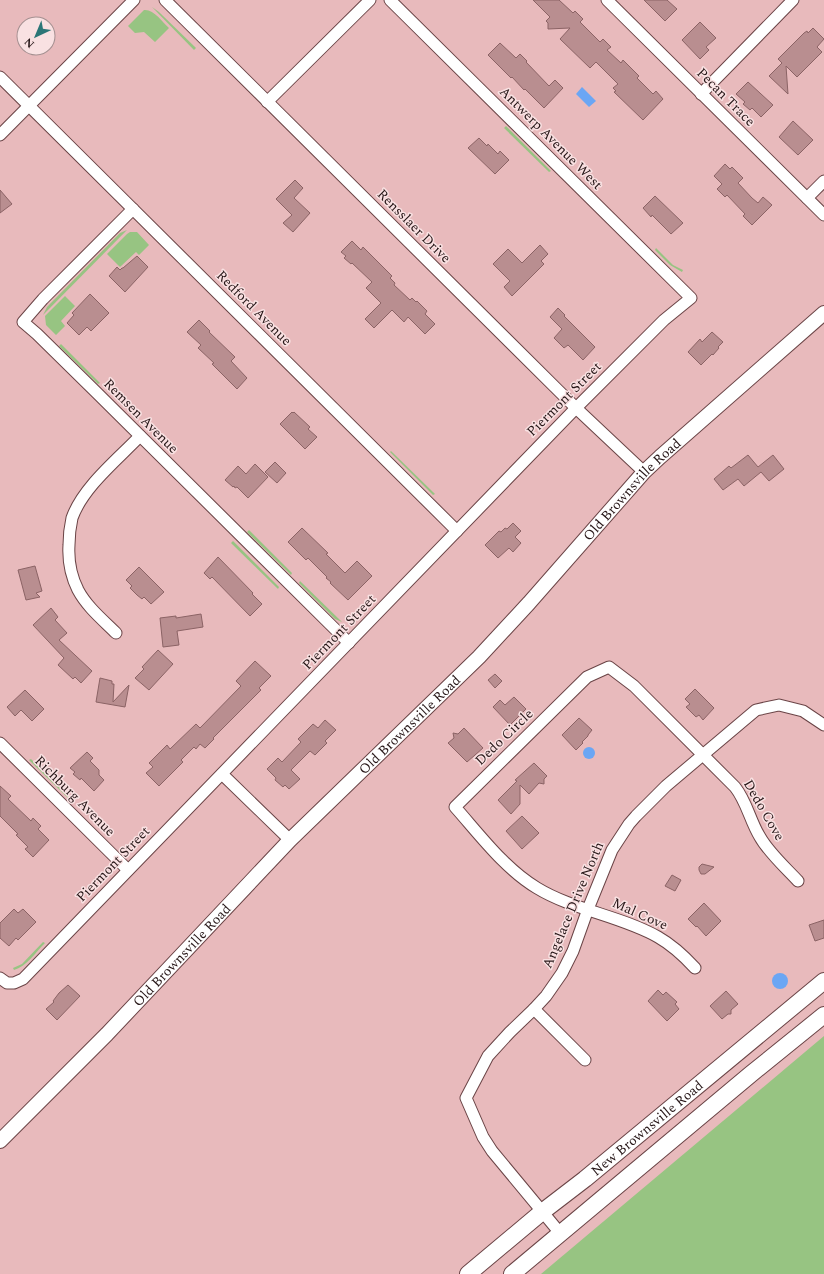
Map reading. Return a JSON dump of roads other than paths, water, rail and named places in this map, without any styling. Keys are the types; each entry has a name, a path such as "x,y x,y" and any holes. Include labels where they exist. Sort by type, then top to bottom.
{"main road":[{"name":"New Brownsville Road","path":"468,1274 542,1212 590,1175 824,980"},
{"name":"New Brownsville Road","path":"512,1274 824,1015"}],"street":[{"path":"0,135 134,0"},
{"name":"Rensslaer Drive","path":"164,0 576,408 644,472"},
{"path":"267,102 370,0"},
{"name":"Antwerp Avenue West","path":"390,0 691,298"},
{"name":"Pecan Trace","path":"607,0 824,215"},
{"path":"701,94 793,0"},
{"name":"Redford Avenue","path":"0,77 457,531"},
{"path":"807,198 824,182"},
{"name":"Remsen Avenue","path":"133,209 43,299 23,322 37,334 349,643"},
{"name":"Piermont Street","path":"3,980 14,983 22,979 576,408 664,320 691,298"},
{"name":"Old Brownsville Road","path":"0,1141 107,1034 290,840 479,657 545,586 644,472 824,313"},
{"path":"116,633 93,610 78,591 70,568 69,538 72,518 85,495 98,479 140,436"},
{"name":"Dedo Circle","path":"588,909 560,899 522,879 455,807 587,677 609,667 634,686 703,755"},
{"name":"Angelace Drive North","path":"560,1233 492,1151 483,1137 466,1098 488,1056 534,1009 554,985 567,964 612,850 629,824 666,786 756,710 779,705 803,711 824,725"},
{"name":"Richburg Avenue","path":"0,743 128,870"},
{"name":"Dedo Cove","path":"703,755 738,790 748,808 759,836 798,881"},
{"path":"222,774 290,840"},
{"name":"Mal Cove","path":"588,909 648,931 660,937 678,951 695,968"},
{"path":"534,1009 585,1060"}],"water":[{"path":"582,87 596,101 589,107 576,94"},
{"path":"591,747 594,748 594,758 587,759 584,758 583,751 584,748"},
{"path":"780,973 786,975 788,981 786,987 780,989 774,987 772,981 774,975"}]}
